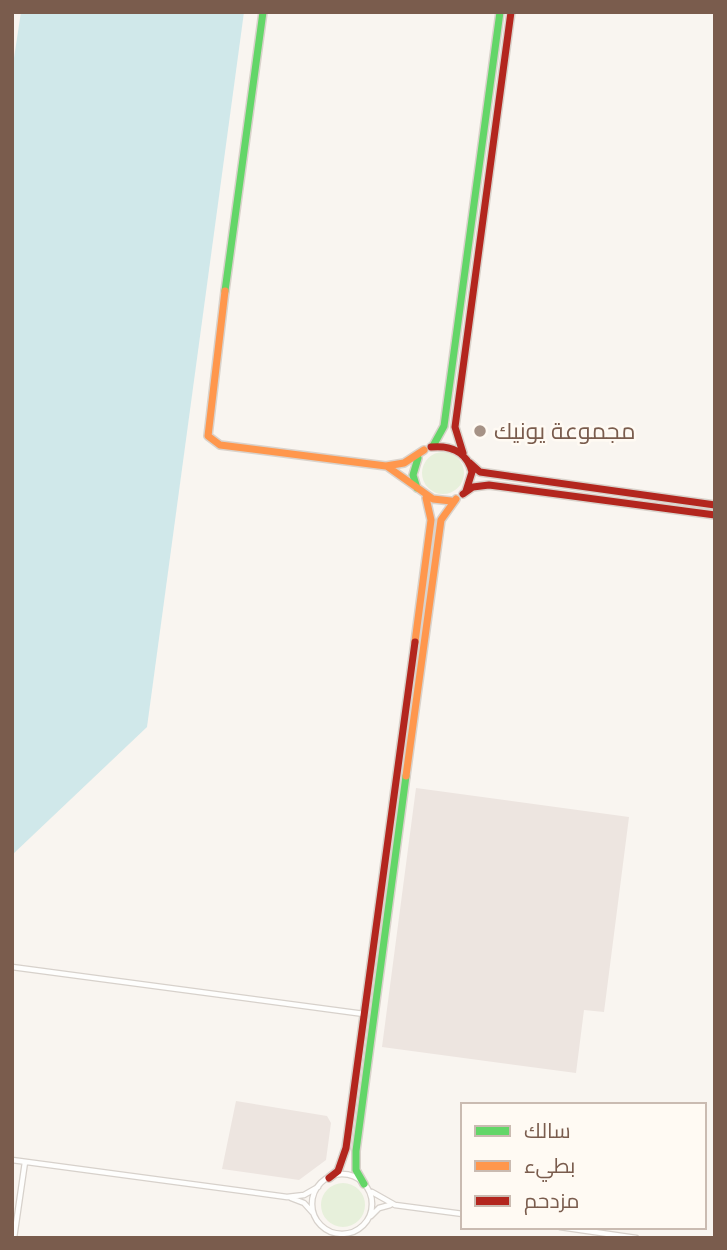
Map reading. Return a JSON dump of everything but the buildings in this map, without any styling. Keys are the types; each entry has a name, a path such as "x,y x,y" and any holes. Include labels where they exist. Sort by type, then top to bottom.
{"street":[{"path":"262,12 207,431 211,440 220,445 386,466 404,463 433,446 447,444 463,453"},
{"path":"433,446 444,426 500,12"},
{"path":"511,12 455,427 463,453 480,472 715,505"},
{"path":"417,488 413,475 415,462 424,450"},
{"path":"463,494 470,485 470,463"},
{"path":"287,1197 304,1195 318,1187 338,1171 344,1158 431,520 426,498 409,478 386,466"},
{"path":"368,1220 372,1203 356,1170 356,1151 441,520 448,506 456,499 473,488 489,485 715,516"},
{"path":"426,498 438,502 456,499"},
{"path":"12,967 364,1014"},
{"path":"12,1160 287,1197 304,1203 322,1226 338,1234 356,1231 379,1208 395,1205"},
{"path":"14,1238 25,1162"},
{"path":"329,1178 348,1175 379,1198 395,1205 461,1214"},
{"path":"315,1216 313,1201 318,1187"},
{"path":"574,1229 636,1238"}],"shaded area":[{"path":"416,788 629,817 604,1012 584,1010 576,1073 382,1047"},
{"path":"236,1101 327,1116 331,1123 326,1160 299,1180 222,1169"}],"green space":[{"path":"443,452 458,458 464,473 458,488 443,494 428,488 422,473 428,458"},
{"path":"343,1183 358,1190 365,1205 358,1220 343,1227 328,1220 321,1205 328,1190"}],"water":[{"path":"21,12 244,12 147,727 12,855 12,71"}],"traffic: fast":[{"path":"225,291 263,12"},
{"path":"433,446 444,426 500,12"},
{"path":"417,488 413,475 418,458"},
{"path":"364,1184 356,1170 356,1151 406,776"}],"traffic: slow":[{"path":"225,291 208,436 220,445 386,466 404,463 424,450"},
{"path":"388,467 433,499 451,501"},
{"path":"415,642 431,520 426,498"},
{"path":"406,776 441,520 456,499"}],"traffic: jam":[{"path":"463,453 455,427 511,12"},
{"path":"431,447 445,447 457,451 466,459 472,472 466,491"},
{"path":"470,463 480,472 715,505"},
{"path":"463,494 473,487 489,485 715,515"},
{"path":"329,1178 338,1171 346,1148 415,642"}],"place":[{"name":"مجموعة يونيك","path":"480,431"}]}
